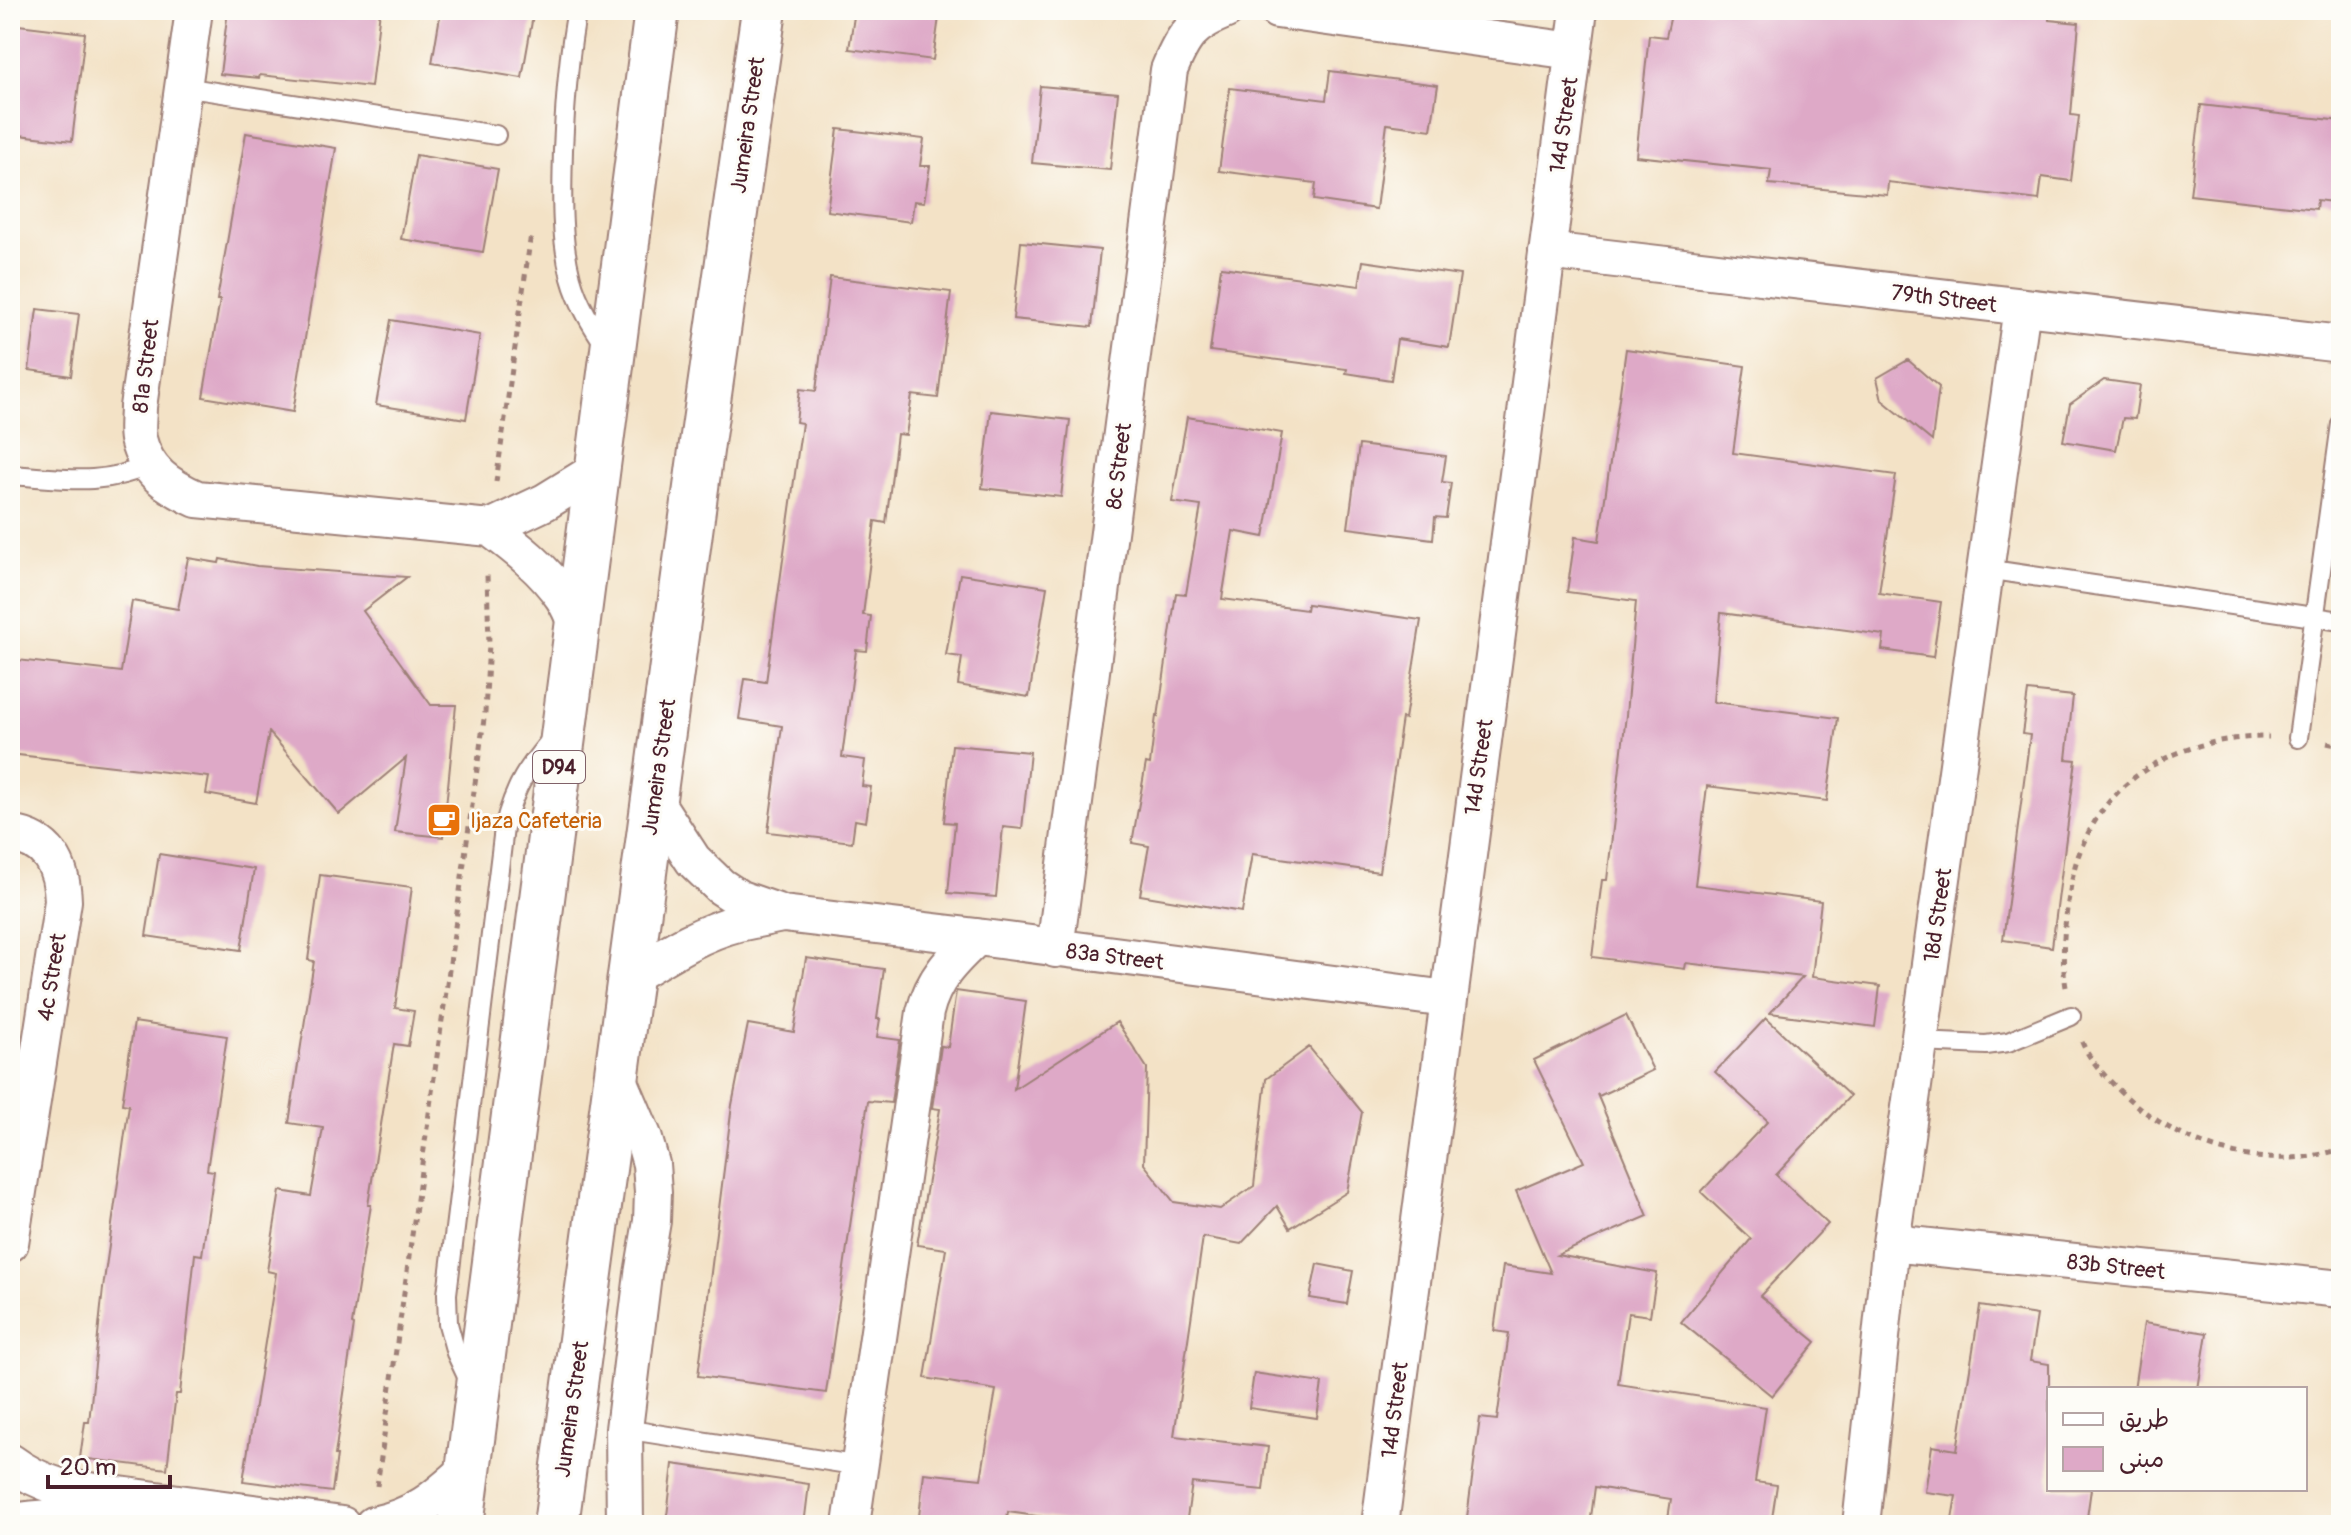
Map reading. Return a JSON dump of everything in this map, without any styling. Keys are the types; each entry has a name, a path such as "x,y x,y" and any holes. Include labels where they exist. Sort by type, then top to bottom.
{"main road":[{"name":"D94","path":"461,1525 657,10"},
{"name":"Jumeira Street","path":"556,1525 702,443 764,10"}],"street":[{"name":"81a Street","path":"149,465 138,437 138,407 194,10"},
{"name":"8c Street","path":"1055,949 1169,70 1181,41 1204,19 1226,10"},
{"path":"1277,10 1573,51"},
{"name":"14d Street","path":"1380,1525 1579,10"},
{"name":"79th Street","path":"1547,251 2341,344"},
{"name":"18d Street","path":"1861,1525 1891,1243 2022,307"},
{"path":"149,465 170,487 197,499 490,528 542,571 564,598 577,626"},
{"path":"490,528 545,502 597,470"},
{"name":"83a Street","path":"654,800 693,860 720,886 740,899 783,914 1447,999"},
{"name":"4c Street","path":"10,834 25,836 43,847 55,862 63,881 63,901 10,1243"},
{"name":"83a Street","path":"629,977 664,955 717,930 783,914"},
{"path":"851,1525 925,1012 929,994 938,978 977,937"},
{"path":"617,1075 643,1136 651,1164 653,1192 652,1221 624,1429 625,1525"},
{"name":"83b Street","path":"1891,1243 2341,1289"},
{"path":"10,1462 42,1482 60,1487 342,1525"},
{"path":"374,1513 398,1520 419,1510 468,1469"},
{"path":"10,1523 67,1517 134,1525"}],"lane":[{"path":"577,10 565,109 563,238 572,280 588,320 612,356"},
{"path":"183,87 496,135"},
{"path":"2298,738 2341,424"},
{"path":"10,475 92,480 122,476 149,465"},
{"path":"1985,569 2341,621"},
{"path":"1919,1042 1986,1045 2008,1042 2071,1016"},
{"path":"624,1429 860,1466"}],"path":[{"path":"374,1513 485,712 490,528 532,230"},
{"path":"2341,746 2298,738 2220,740 2188,748 2149,766 2127,783 2107,805 2079,854 2064,926 2063,969 2071,1016 2084,1048 2108,1079 2162,1125 2190,1140 2252,1158 2281,1160 2341,1149"}],"building":[{"path":"228,10 380,10 371,87 260,75 259,78 220,74"},
{"path":"441,10 534,10 522,78 432,63"},
{"path":"855,10 940,10 933,60 849,49"},
{"path":"1672,10 2049,10 2049,20 2079,23 2071,115 2079,116 2071,181 2042,177 2039,200 1888,182 1887,195 1769,184 1771,170 1636,156 1649,35 1666,37"},
{"path":"10,24 85,33 72,141 10,134"},
{"path":"1330,71 1438,85 1431,130 1387,124 1376,209 1314,200 1316,183 1219,171 1230,88 1326,100"},
{"path":"1040,86 1118,93 1110,170 1032,163"},
{"path":"2201,105 2341,121 2341,203 2317,200 2316,209 2190,195"},
{"path":"838,129 924,139 920,166 930,166 924,202 914,201 911,222 827,211"},
{"path":"246,133 336,148 293,412 203,397"},
{"path":"416,155 498,169 483,252 401,239"},
{"path":"1021,242 1100,250 1092,327 1013,319"},
{"path":"1363,261 1460,275 1449,347 1397,339 1391,380 1346,373 1347,369 1210,351 1221,267 1359,286"},
{"path":"830,277 951,292 938,398 912,395 906,435 897,434 886,523 875,521 863,615 871,616 867,651 856,650 842,757 865,760 862,786 871,787 866,822 855,820 852,842 768,832 782,726 739,719 745,679 766,682 802,423 796,422 800,389 816,391"},
{"path":"37,309 79,314 71,376 29,370"},
{"path":"391,320 480,335 466,419 376,405"},
{"path":"1626,349 1745,366 1733,453 1896,475 1879,593 1941,602 1933,657 1882,650 1884,635 1721,613 1713,702 1838,718 1827,801 1707,786 1695,885 1821,901 1812,977 1880,986 1875,1027 1770,1013 1803,977 1686,963 1685,969 1592,957 1602,880 1607,880 1636,601 1567,592 1575,537 1599,541"},
{"path":"1908,360 1939,387 1932,441 1882,400 1877,378"},
{"path":"2104,380 2140,385 2135,419 2123,418 2116,450 2063,441 2070,404"},
{"path":"991,411 1070,420 1061,497 982,488"},
{"path":"1187,417 1282,433 1264,537 1233,531 1222,599 1306,610 1307,604 1421,620 1405,719 1402,718 1379,872 1252,854 1242,912 1140,895 1149,846 1132,843 1146,763 1150,764 1176,593 1186,594 1201,506 1172,502"},
{"path":"1359,445 1446,456 1442,482 1451,483 1446,518 1435,517 1433,539 1348,528"},
{"path":"188,558 407,577 363,611 431,705 456,705 443,837 395,832 406,758 339,814 269,732 256,803 206,794 209,777 10,754 18,660 121,672 132,601 178,609"},
{"path":"960,574 1047,587 1029,697 958,685 962,657 946,655"},
{"path":"2028,691 2073,696 2066,759 2076,760 2052,947 2003,940 2030,735 2022,734"},
{"path":"952,745 1030,752 1022,829 1003,827 996,897 948,893 955,823 944,822"},
{"path":"159,854 254,869 241,950 146,936"},
{"path":"320,875 412,887 395,1008 414,1011 408,1046 394,1044 368,1205 371,1205 352,1324 332,1492 243,1481 276,1273 267,1271 280,1191 311,1196 323,1128 289,1123 314,961 308,960"},
{"path":"806,958 884,969 877,1037 900,1040 891,1103 868,1101 826,1393 698,1376 732,1105 748,1024 794,1032"},
{"path":"956,991 1026,1001 1014,1089 1117,1022 1147,1068 1144,1164 1174,1202 1220,1209 1254,1186 1266,1079 1309,1047 1362,1112 1347,1192 1290,1228 1277,1206 1241,1244 1203,1237 1174,1436 1268,1447 1263,1490 1192,1483 1186,1525 1098,1525 1008,1512 1006,1525 918,1525 924,1473 981,1479 996,1390 925,1378 946,1249 917,1245 940,1109 932,1108 941,1046 948,1047"},
{"path":"1626,1015 1653,1070 1599,1096 1597,1094 1648,1216 1557,1255 1657,1273 1650,1316 1628,1313 1618,1384 1766,1407 1755,1482 1777,1485 1771,1525 1667,1525 1671,1499 1595,1487 1590,1525 1466,1525 1480,1418 1497,1420 1509,1333 1494,1331 1503,1266 1551,1273 1516,1191 1584,1162 1534,1060"},
{"path":"1766,1018 1850,1096 1776,1175 1828,1224 1760,1296 1816,1342 1772,1396 1681,1322 1751,1239 1701,1192 1768,1121 1715,1072"},
{"path":"134,1022 227,1036 207,1170 214,1171 202,1255 195,1254 180,1394 176,1394 167,1469 80,1458 85,1422 89,1422 103,1288 129,1105 122,1104"},
{"path":"1317,1264 1353,1271 1347,1304 1310,1298"},
{"path":"1980,1306 2037,1315 2030,1361 2049,1364 2047,1491 2091,1491 2086,1525 1951,1525 1956,1496 1925,1492 1932,1446 1957,1450"},
{"path":"2144,1323 2207,1333 2198,1387 2134,1387"},
{"path":"1254,1373 1322,1383 1317,1418 1249,1408"},
{"path":"673,1464 809,1484 804,1525 666,1525"}],"place":[{"name":"Ijaza Cafeteria","path":"444,820"}]}
